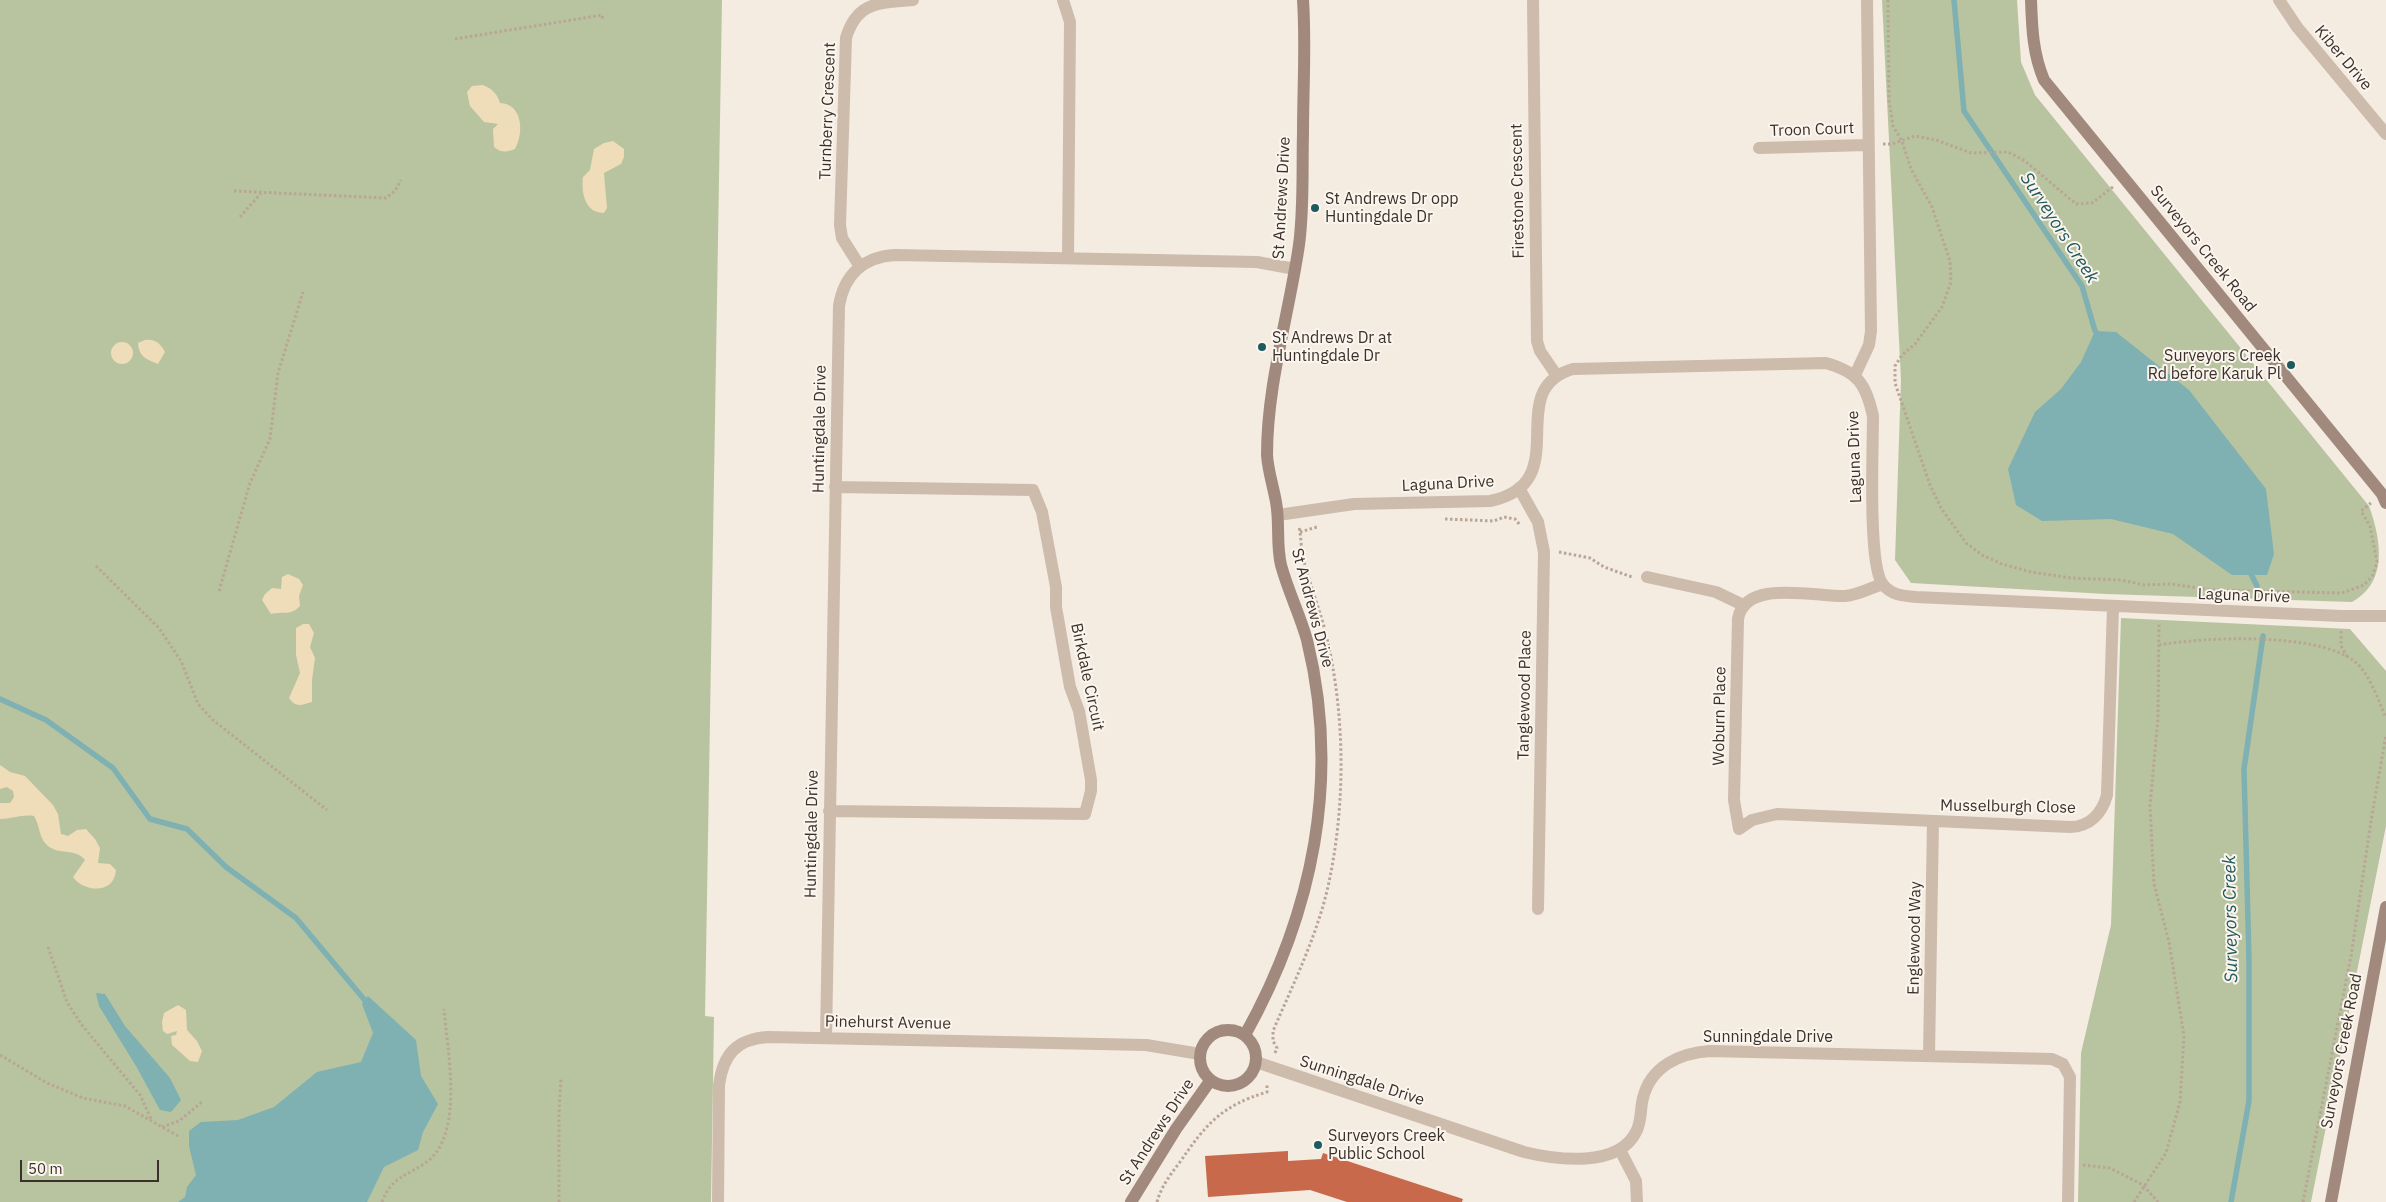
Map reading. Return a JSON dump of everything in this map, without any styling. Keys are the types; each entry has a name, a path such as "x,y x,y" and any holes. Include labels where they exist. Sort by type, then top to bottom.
{"street":[{"name":"Turnberry Crescent","path":"859,265 846,245 840,231 846,38 853,20 865,8 878,3 913,0"},
{"path":"1063,0 1070,22 1068,258"},
{"name":"St Andrews Drive","path":"1245,1035 1280,965 1296,922 1312,860 1319,800 1320,732 1314,675 1302,622 1281,564 1278,516 1268,471 1269,421 1275,372 1300,227 1302,191 1303,0"},
{"name":"Firestone Crescent","path":"1533,0 1537,341 1540,352 1556,376"},
{"path":"1556,376 1564,372 1583,369 1812,363 1826,363 1843,368 1855,375 1869,345 1871,331 1867,145 1867,0"},
{"name":"Surveyors Creek Road","path":"2031,0 2033,43 2037,63 2044,80 2385,495"},
{"name":"Kiber Drive","path":"2279,0 2296,27 2386,134"},
{"name":"Troon Court","path":"1759,148 1867,145"},
{"path":"859,265 873,258 894,255 1257,262 1294,269"},
{"name":"Huntingdale Drive","path":"826,1038 838,306 844,285 859,265"},
{"name":"Laguna Drive","path":"1855,375 1865,388 1872,416 1874,555 1882,584 1892,593 1916,598 2341,616 2386,616"},
{"name":"Laguna Drive","path":"1278,516 1354,504 1490,501 1510,495 1532,474 1537,458 1538,406 1544,389 1556,376"},
{"name":"Birkdale Circuit","path":"829,811 1085,814 1091,791 1079,711 1070,687 1058,616 1055,580 1042,512 1033,490 835,487"},
{"name":"Tanglewood Place","path":"1519,488 1538,522 1544,552 1538,909"},
{"path":"1647,577 1716,592 1743,605 1761,594 1849,596 1882,584"},
{"name":"Woburn Place","path":"1739,829 1734,800 1738,619 1743,605"},
{"name":"Musselburgh Close","path":"1739,829 1752,820 1777,814 2077,827 2093,819 2100,813 2107,795 2113,607"},
{"name":"Englewood Way","path":"1929,1055 1933,821"},
{"name":"Surveyors Creek Road","path":"2331,1202 2386,907"},
{"path":"1221,1031 1237,1031 1245,1035 1254,1047 1256,1062 1249,1077 1242,1083 1226,1086 1210,1081 1200,1064 1200,1054 1207,1039 1221,1031"},
{"name":"Pinehurst Avenue","path":"718,1202 719,1086 722,1067 727,1057 742,1044 759,1038 1146,1044 1200,1054"},
{"name":"Sunningdale Drive","path":"1256,1062 1533,1154 1600,1158 1620,1150 1628,1144 1636,1132 1644,1095 1649,1084 1665,1065 1685,1054 1710,1051 2045,1058 2063,1064 2070,1077 2068,1202"},
{"name":"St Andrews Drive","path":"1131,1202 1176,1129 1210,1081"},
{"path":"1620,1150 1636,1181 1637,1202"}],"path":[{"path":"1888,0 1889,100 1893,126 1902,141 1911,169 1932,206 1950,261 1951,282 1942,307 1915,344 1902,355 1895,366 1898,397 1930,485 1953,527 1966,543 1982,555 2002,564 2031,572 2071,578 2121,580 2144,585 2171,584 2213,590 2342,593 2364,585 2373,575 2377,562 2375,549 2370,526 2361,511 2385,495"},
{"path":"455,38 602,15 603,20"},
{"path":"1867,145 1892,144 1915,136 1924,137 1971,153 2008,152 2025,161 2076,204 2092,203 2124,178"},
{"path":"234,191 386,198 395,191 401,180"},
{"path":"240,217 262,192"},
{"path":"219,591 250,484 270,439 278,372 303,292"},
{"path":"1441,519 1494,521 1504,517 1515,520 1522,527"},
{"path":"1300,532 1319,526"},
{"path":"1553,552 1590,558 1604,568 1645,581 1647,577"},
{"path":"96,566 158,628 181,661 198,704 213,720 327,810"},
{"path":"2134,1202 2143,1185 2166,1153 2180,1102 2184,1036 2169,942 2154,884 2150,806 2158,718 2160,609 2144,585"},
{"path":"2158,645 2181,641 2244,639 2289,641 2323,646 2355,661 2372,686 2386,718"},
{"path":"2303,1202 2351,956 2386,735"},
{"path":"48,947 67,1002 81,1024 140,1095 152,1121"},
{"path":"382,1202 394,1181 430,1160 442,1142 449,1120 451,1094 444,1008"},
{"path":"0,1055 47,1083 83,1098 126,1106 178,1136"},
{"path":"559,1202 561,1079"},
{"path":"1157,1202 1161,1189 1200,1134 1217,1116 1239,1102 1267,1092 1267,1083"},
{"path":"162,1127 179,1122 203,1101"},
{"path":"2068,1166 2093,1165 2110,1168 2143,1185 2158,1202"}],"green space":[{"path":"0,0 722,0 705,1016 714,1017 711,1202 0,1202"},
{"path":"1882,0 2017,0 2021,62 2035,95 2369,506 2379,549 2376,574 2363,594 2352,602 2106,594 1911,583 1895,560 1901,380"},
{"path":"2121,618 2350,629 2386,671 2386,826 2311,1202 2078,1202 2081,1053 2111,925"}],"sand":[{"path":"483,85 494,92 500,103 513,108 520,120 520,135 515,149 504,151 494,147 493,129 498,124 484,122 470,106 467,92 472,86"},
{"path":"613,141 624,149 624,157 621,164 604,173 607,208 604,213 598,212 588,206 584,195 583,177 590,170 594,149 604,143"},
{"path":"145,340 157,342 165,352 158,364 147,359 140,351 138,343"},
{"path":"118,342 126,342 133,349 133,357 126,364 118,364 111,357 111,349"},
{"path":"288,574 299,579 303,585 299,596 300,606 290,612 271,614 262,600 265,594 272,588 281,589 282,577"},
{"path":"303,624 309,624 314,633 310,647 315,658 312,702 299,705 289,698 300,673 296,655 296,628"},
{"path":"0,765 10,772 25,776 53,805 58,814 61,834 68,836 77,830 86,829 100,848 98,863 110,864 116,870 114,878 110,883 98,889 84,886 78,882 73,877 85,860 76,854 50,848 42,838 34,816 0,819 0,803 10,803 14,797 13,791 7,787 0,789"},
{"path":"178,1005 186,1010 187,1030 197,1041 202,1051 198,1062 190,1061 172,1045 171,1036 176,1035 177,1031 167,1034 163,1031 164,1013"}],"water":[{"path":"2095,331 2116,332 2189,390 2266,489 2274,554 2267,575 2232,575 2173,534 2111,519 2042,521 2016,505 2008,469 2035,412 2061,389 2081,362"},
{"path":"96,993 105,994 125,1026 170,1078 181,1100 171,1112 160,1110 136,1066 99,1006"},
{"path":"368,996 416,1040 421,1076 438,1104 423,1132 418,1150 384,1167 367,1202 178,1202 185,1197 187,1187 196,1175 189,1146 189,1131 201,1122 238,1120 274,1107 317,1072 361,1062 373,1033 362,1004"}],"building":[{"path":"1288,1151 1288,1161 1321,1159 1323,1153 1463,1199 1462,1202 1347,1202 1310,1190 1208,1197 1205,1156"}],"waterway":[{"name":"Surveyors Creek","path":"1954,0 1964,111 2082,286 2095,331 2099,336"},
{"name":"Surveyors Creek","path":"2248,568 2257,586"},
{"name":"Surveyors Creek","path":"2231,1202 2249,1101 2249,960 2244,769 2263,636"},
{"path":"0,699 46,720 113,768 150,819 187,829 226,867 296,918 368,1004"}],"place":[{"name":"St Andrews Dr opp Huntingdale Dr","path":"1315,208"},
{"name":"St Andrews Dr at Huntingdale Dr","path":"1262,347"},
{"name":"Surveyors Creek Rd before Karuk Pl","path":"2291,365"},
{"name":"Surveyors Creek Public School","path":"1318,1145"}]}
